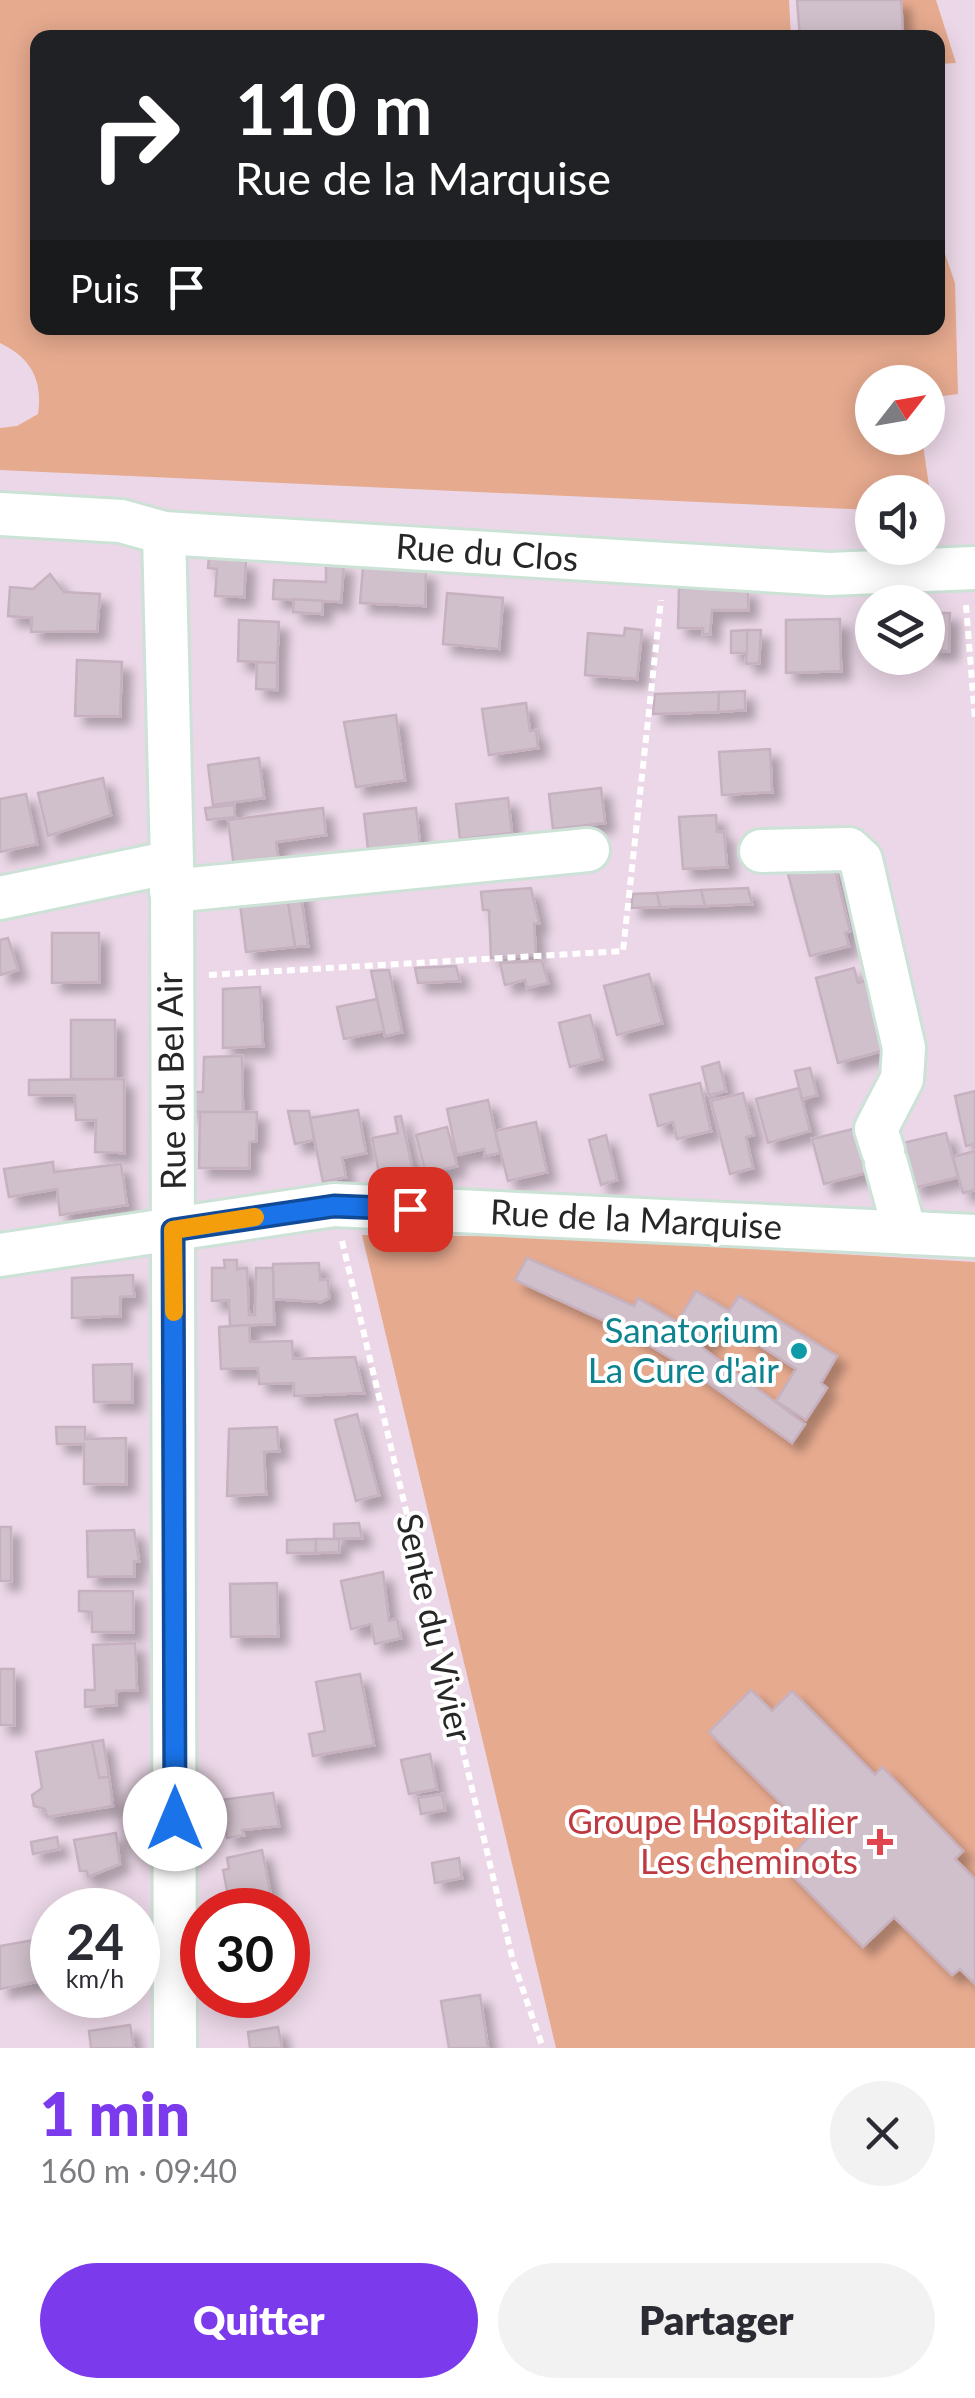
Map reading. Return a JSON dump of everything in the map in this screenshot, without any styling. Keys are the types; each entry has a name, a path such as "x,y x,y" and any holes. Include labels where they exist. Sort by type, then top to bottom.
{"street":[{"name":"Rue du Clos","path":"0,514 121,521 164,533 829,574 969,569"},
{"name":"Rue du Bel Air","path":"164,533 172,877 175,2048"},
{"path":"761,851 848,849 862,860 904,1048 902,1079 876,1129 905,1232"},
{"path":"0,898 172,877 588,850"},
{"name":"Rue de la Marquise","path":"0,1256 334,1206 975,1236"}],"path":[{"path":"969,569 975,720"},
{"name":"Sente du Vivier","path":"334,1206 513,1961 543,2048"}],"shaded area":[{"path":"0,0 789,0 791,30 30,30 30,335 945,335 945,254 955,283 958,394 945,396 945,365 855,365 855,455 924,455 927,475 855,475 855,509 0,470 0,428 17,426 38,414 39,391 32,371 0,343"},
{"path":"901,0 936,0 956,63 945,64 945,30 903,30"},
{"path":"362,1235 552,1237 975,1262 975,2048 556,2048"}],"building":[{"path":"797,0 901,0 903,30 799,30"},
{"path":"209,557 246,561 244,597 215,596 217,569 208,568"},
{"path":"326,563 344,564 341,602 273,599 274,580 326,582"},
{"path":"363,566 426,571 425,606 360,603"},
{"path":"50,574 64,592 100,594 97,631 31,632 32,618 8,616 10,587 33,589"},
{"path":"679,588 748,589 748,610 712,610 710,634 703,634 703,628 678,628"},
{"path":"447,593 503,598 499,649 443,644"},
{"path":"294,599 323,601 322,614 293,612"},
{"path":"945,613 950,613 949,651 945,651"},
{"path":"840,619 841,671 786,673 786,620"},
{"path":"239,620 279,622 277,663 238,661"},
{"path":"625,628 642,630 637,679 585,675 588,633 624,636"},
{"path":"747,630 761,630 759,663 746,664"},
{"path":"747,630 747,653 731,653 731,631"},
{"path":"77,660 122,662 120,716 75,716"},
{"path":"257,662 277,663 277,690 256,689"},
{"path":"745,691 745,710 718,712 719,692"},
{"path":"719,692 718,712 653,714 655,694"},
{"path":"526,703 530,731 536,730 538,748 489,755 482,709"},
{"path":"396,715 405,780 356,787 344,722"},
{"path":"770,749 772,792 722,795 719,752"},
{"path":"259,758 264,798 213,805 208,765"},
{"path":"103,778 111,815 48,836 38,793"},
{"path":"601,788 605,823 553,829 549,794"},
{"path":"26,794 37,844 0,852 0,799"},
{"path":"508,798 512,833 460,839 456,804"},
{"path":"234,805 235,817 207,820 205,808"},
{"path":"323,808 326,835 276,842 280,869 235,875 228,820"},
{"path":"416,808 420,844 368,849 364,814"},
{"path":"716,815 717,832 724,832 727,867 683,869 679,817"},
{"path":"833,862 850,931 845,933 849,946 810,956 788,874"},
{"path":"300,888 308,946 295,947 286,890"},
{"path":"531,888 539,923 534,924 536,955 491,958 489,910 483,910 481,892"},
{"path":"748,888 752,904 705,906 701,890"},
{"path":"286,890 295,947 246,952 239,895"},
{"path":"701,890 705,906 660,907 657,893"},
{"path":"657,893 660,907 631,908 633,894"},
{"path":"52,933 99,933 99,982 52,983"},
{"path":"8,938 18,970 0,975 0,940"},
{"path":"542,961 548,983 527,988 525,980 505,985 500,963"},
{"path":"456,966 460,981 418,983 415,968"},
{"path":"854,968 858,983 865,981 882,1051 838,1063 816,978"},
{"path":"389,970 402,1032 385,1036 371,971"},
{"path":"649,974 662,1023 617,1035 604,986"},
{"path":"260,987 263,1046 223,1048 223,989"},
{"path":"377,999 384,1031 344,1039 337,1007"},
{"path":"590,1015 602,1059 570,1067 559,1023"},
{"path":"71,1020 115,1020 115,1079 71,1079"},
{"path":"242,1056 243,1112 189,1112 190,1092 203,1092 204,1057"},
{"path":"719,1062 726,1091 709,1095 702,1067"},
{"path":"810,1068 817,1095 802,1099 795,1071"},
{"path":"124,1079 124,1153 95,1152 96,1120 76,1120 75,1095 29,1095 29,1080"},
{"path":"700,1083 711,1131 677,1139 673,1122 658,1126 650,1095"},
{"path":"799,1088 810,1131 768,1143 756,1099"},
{"path":"975,1091 975,1144 966,1146 955,1096"},
{"path":"743,1093 754,1135 746,1137 753,1168 730,1174 711,1101"},
{"path":"488,1100 500,1153 485,1156 484,1149 457,1155 447,1109"},
{"path":"358,1110 366,1153 342,1158 346,1177 323,1182 310,1118"},
{"path":"288,1111 309,1111 314,1140 295,1144"},
{"path":"200,1112 257,1112 256,1141 249,1142 249,1168 199,1168"},
{"path":"401,1116 413,1171 380,1178 372,1138 398,1133 395,1117"},
{"path":"536,1122 547,1172 508,1181 495,1131"},
{"path":"447,1127 457,1166 426,1174 416,1135"},
{"path":"857,1128 869,1172 824,1184 812,1139"},
{"path":"946,1133 958,1177 914,1188 903,1143"},
{"path":"606,1135 617,1180 601,1185 589,1140"},
{"path":"975,1151 975,1190 963,1193 953,1157"},
{"path":"53,1162 54,1172 121,1164 127,1205 60,1215 57,1189 9,1197 4,1169"},
{"name":"Sanatorium La Cure d'air","path":"527,1258 634,1306 638,1298 677,1322 696,1291 729,1311 739,1296 837,1356 821,1383 827,1388 806,1420 776,1401 796,1369 722,1321 710,1342 705,1338 700,1346 805,1424 792,1443 689,1369 620,1328 515,1280"},
{"path":"224,1260 237,1260 237,1269 247,1268 249,1315 255,1315 256,1268 273,1268 274,1324 230,1326 229,1300 212,1301 212,1268 225,1268"},
{"path":"319,1263 320,1280 328,1280 329,1298 321,1302 274,1299 273,1264"},
{"path":"133,1275 134,1296 120,1297 120,1316 72,1318 72,1278"},
{"path":"249,1325 250,1342 292,1341 293,1359 355,1357 364,1393 294,1396 294,1383 259,1384 258,1368 221,1369 219,1327"},
{"path":"132,1364 132,1402 94,1402 93,1365"},
{"path":"357,1414 379,1495 356,1501 335,1420"},
{"path":"56,1427 85,1427 85,1439 126,1438 126,1484 84,1484 84,1444 57,1444"},
{"path":"277,1427 279,1451 264,1452 266,1494 227,1496 229,1429"},
{"path":"359,1523 362,1538 334,1539 334,1524"},
{"path":"0,1527 11,1527 11,1581 0,1581"},
{"path":"134,1530 139,1561 134,1561 134,1576 88,1577 87,1531"},
{"path":"316,1539 316,1553 287,1553 287,1540"},
{"path":"316,1539 339,1539 339,1552 316,1553"},
{"path":"383,1572 389,1621 397,1619 401,1638 375,1644 371,1624 351,1629 341,1581"},
{"path":"277,1583 278,1636 231,1637 230,1584"},
{"path":"79,1591 133,1591 133,1632 92,1632 92,1612 79,1611"},
{"path":"135,1643 137,1690 116,1691 116,1705 85,1707 85,1690 95,1690 93,1645"},
{"path":"0,1669 14,1669 14,1725 0,1725"},
{"path":"360,1674 374,1745 313,1756 309,1734 325,1731 316,1682"},
{"name":"Groupe Hospitalier Les cheminots","path":"751,1690 772,1711 792,1691 875,1775 882,1767 963,1851 955,1859 975,1879 975,1984 960,1969 952,1975 894,1917 863,1947 782,1865 812,1834 709,1732"},
{"path":"103,1740 109,1777 99,1778 92,1742"},
{"path":"92,1742 99,1778 109,1777 113,1806 47,1817 45,1809 34,1806 32,1795 42,1788 36,1752"},
{"path":"430,1754 437,1789 409,1794 401,1760"},
{"path":"273,1793 279,1826 242,1830 244,1835 227,1838 221,1800"},
{"path":"442,1794 445,1810 421,1814 418,1798"},
{"path":"116,1833 120,1864 88,1877 87,1871 80,1871 74,1840"},
{"path":"57,1837 59,1849 33,1854 31,1842"},
{"path":"262,1850 269,1888 227,1888 223,1870 229,1869 227,1858"},
{"path":"459,1858 462,1878 435,1883 432,1863"},
{"path":"30,1941 30,1983 0,1989 0,1946"},
{"path":"480,1995 488,2048 449,2048 441,2001"},
{"path":"130,2025 134,2048 91,2048 89,2031"},
{"path":"278,2027 282,2048 250,2048 248,2032"}],"slow traffic":[{"path":"174,1312 173,1230 255,1217"}],"place":[{"name":"Sanatorium La Cure d'air","path":"799,1351"},
{"name":"Groupe Hospitalier Les cheminots","path":"880,1842"}],"route":[{"path":"175,1819 173,1230 334,1206 410,1209"}]}
